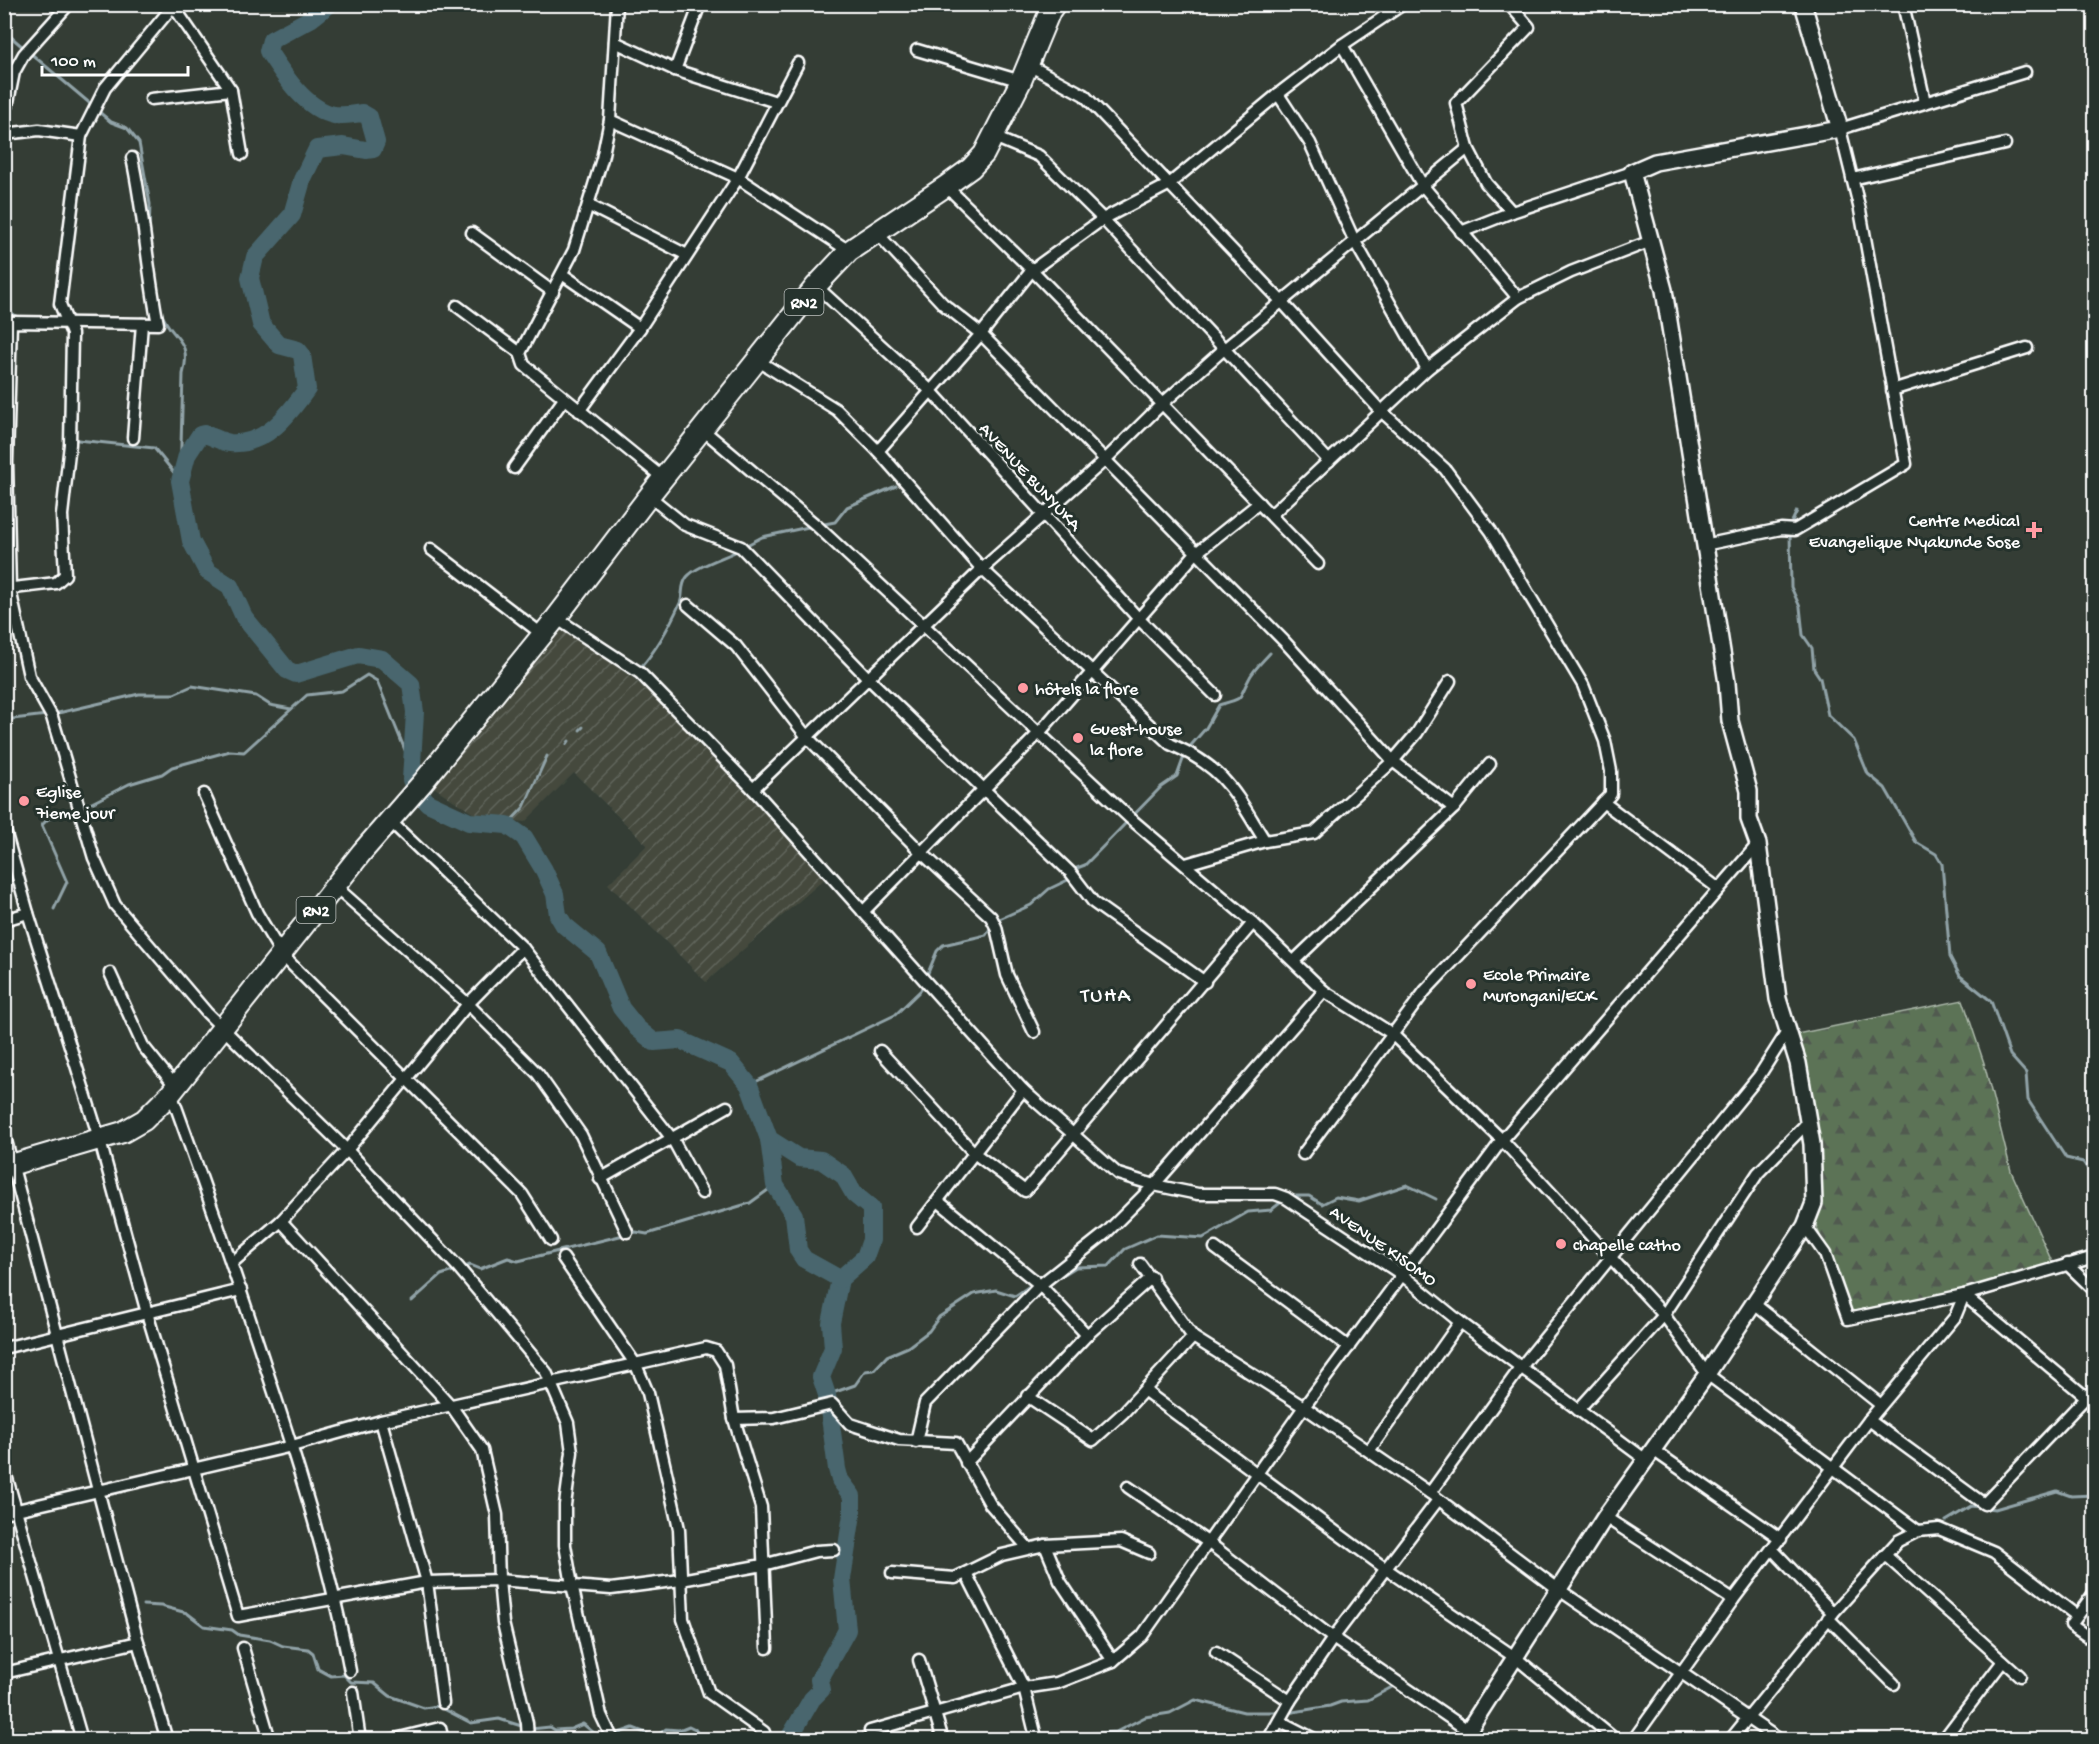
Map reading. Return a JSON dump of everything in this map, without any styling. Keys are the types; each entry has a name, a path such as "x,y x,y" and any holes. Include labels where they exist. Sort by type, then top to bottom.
{"highway":[{"name":"RN2","path":"9,1166 123,1132 144,1120 173,1090 224,1029 335,886 543,635 663,478 816,286 849,251 972,168 994,137 1055,4"}],"street":[{"path":"4,122 14,72 25,52 69,4"},
{"path":"520,354 574,250 602,159 610,120 617,4"},
{"path":"675,70 700,4"},
{"path":"878,451 981,334 1032,270 1103,219 1168,185 1278,94 1342,45 1403,4"},
{"path":"1509,4 1529,27 1456,104 1468,148 1486,183 1512,212"},
{"path":"1704,545 1781,529 1795,530 1906,464 1852,179 1840,129 1803,4"},
{"path":"1903,4 1925,102"},
{"path":"7,589 56,583 65,575 62,515 70,444 72,345 69,324 60,304 81,136 105,88 173,5 231,90 242,154"},
{"path":"615,42 675,70 776,102"},
{"path":"1342,45 1423,186 1518,298"},
{"path":"917,50 1024,73 1084,95 1281,302 1380,410 1445,469 1491,531 1583,684 1605,741 1611,771 1611,794 1425,991 1303,1154"},
{"path":"579,411 640,328 738,178 798,63"},
{"path":"1461,232 1655,162 1840,129 2025,72"},
{"path":"151,99 231,90"},
{"path":"1278,94 1310,143 1354,240 1427,369"},
{"path":"610,120 738,178 849,251"},
{"path":"4,134 39,130 81,136"},
{"path":"994,137 1039,156 1103,219 1223,350 1329,460"},
{"path":"1852,179 2005,144"},
{"path":"753,789 982,569 1104,461 1161,405 1354,240 1468,148"},
{"path":"132,158 143,207 151,286 158,324 11,322 5,462 7,589 29,676 50,714 94,858 115,905 207,1013 347,1150 460,1269 546,1372 568,1423 572,1452 565,1505 565,1545 601,1715 612,1737"},
{"path":"1465,1735 1605,1517 1754,1304 1804,1226 1814,1203 1812,1144 1798,1063 1778,999 1758,844 1749,819 1749,791 1730,722 1727,683 1664,290 1632,172"},
{"path":"946,186 1032,270 1161,405 1272,514 1318,564"},
{"path":"588,205 687,255"},
{"path":"876,232 943,304 981,334 1284,641 1393,761 1454,808"},
{"path":"472,233 553,292"},
{"path":"1272,514 1380,410 1427,369 1518,298 1571,272 1651,241"},
{"path":"562,274 640,328"},
{"name":"AVENUE BUNYUKA","path":"816,286 931,391 1138,618 1215,695"},
{"path":"457,306 520,354 524,365 663,478"},
{"path":"133,438 142,324"},
{"path":"1892,390 2027,348"},
{"path":"758,360 837,410 878,451 982,569 1170,744 1207,763 1229,782 1265,841"},
{"path":"514,468 564,399"},
{"path":"702,429 816,525 1131,819 1253,923 1324,990 1391,1034 1502,1140 1664,1315 1707,1374 1918,1531"},
{"path":"649,496 685,525 742,549 868,678 986,789 1073,877 1094,903 1205,982"},
{"path":"863,912 923,854 1039,733 1196,554 1260,503"},
{"path":"431,549 543,635"},
{"path":"688,605 736,646 807,737 994,922 1007,975 1034,1032"},
{"name":"AVENUE KISOMO","path":"556,618 640,673 753,789 1023,1090 1072,1136 1118,1174 1154,1185 1198,1194 1275,1194 1286,1198 1401,1274 1460,1322 1578,1410 1780,1539"},
{"path":"1186,864 1265,841 1314,833 1393,761 1417,733 1450,681"},
{"path":"1294,961 1454,808 1490,764"},
{"path":"204,794 257,914 282,955 407,1076 522,1194 551,1240"},
{"path":"1603,802 1719,889"},
{"path":"389,820 523,948 673,1140 702,1193"},
{"path":"4,827 28,913 100,1140 147,1313 238,1616 427,1582 499,1580 611,1588 681,1580 763,1565 816,1551 834,1550"},
{"path":"870,1731 1024,1688 1057,1683 1113,1661 1142,1636 1258,1476 1304,1407 1502,1140 1758,844"},
{"path":"335,886 468,1004 538,1074 580,1135 627,1232"},
{"path":"4,920 28,913"},
{"path":"880,1051 974,1153 1024,1191 1205,982 1253,923"},
{"path":"233,1262 281,1221 347,1150 468,1004 523,948"},
{"path":"110,973 143,1046 173,1090 233,1262 292,1446 337,1600 350,1671"},
{"path":"916,1442 925,1403 1040,1285 1107,1232 1154,1185 1324,990"},
{"path":"1268,1740 1290,1701 1333,1638 1386,1569 1521,1367 1759,1076 1787,1032"},
{"path":"917,1227 1023,1090"},
{"path":"600,1179 673,1140 727,1107"},
{"path":"1578,1410 1664,1315 1758,1173 1808,1122"},
{"path":"4,1133 9,1166 100,1489 138,1642 167,1740"},
{"path":"938,1201 1040,1285 1087,1335"},
{"path":"281,1221 452,1407 482,1450 497,1515 503,1623 527,1732"},
{"path":"1804,1226 1825,1254 1848,1319 1964,1295 2094,1257"},
{"path":"1215,1248 1349,1347"},
{"path":"562,1258 636,1365 648,1393 679,1529 683,1619 710,1693 764,1731"},
{"path":"1140,1264 1152,1277 1193,1337 1369,1451 1434,1496 1558,1589 1780,1740"},
{"path":"2067,1264 2094,1290"},
{"path":"966,1463 1087,1335 1152,1277"},
{"path":"4,1348 58,1337 241,1290"},
{"path":"1964,1295 2086,1397"},
{"path":"1633,1740 1733,1600 1834,1470 1869,1420 1955,1317 1964,1295"},
{"path":"1754,1304 1881,1405"},
{"path":"1369,1451 1460,1322"},
{"path":"1027,1396 1093,1440 1145,1391 1193,1337"},
{"path":"4,1513 292,1446 381,1421 552,1385 706,1348 716,1351 724,1365 734,1419 761,1507 767,1648"},
{"path":"1869,1420 1984,1503 2094,1389"},
{"path":"1145,1391 1386,1569 1516,1658 1616,1740"},
{"path":"734,1419 774,1418 827,1405 850,1424 899,1440 956,1443 990,1504 1028,1548"},
{"path":"381,1421 427,1582 443,1702"},
{"path":"4,1468 82,1740"},
{"path":"1128,1487 1209,1543 1465,1735 1482,1740"},
{"path":"1605,1517 1733,1600"},
{"path":"1730,1740 1830,1615 1898,1541 1918,1531 1938,1529 1994,1552 2077,1616"},
{"path":"892,1573 955,1578 1002,1555 1045,1545 1121,1541 1149,1553"},
{"path":"1045,1545 1060,1581 1113,1661"},
{"path":"1773,1550 1894,1684"},
{"path":"1885,1555 2020,1676"},
{"path":"966,1573 1024,1688 1035,1732"},
{"path":"2094,1593 2071,1625 2094,1641"},
{"path":"4,1673 138,1642"},
{"path":"243,1648 270,1740"},
{"path":"1216,1652 1290,1701"},
{"path":"920,1660 943,1740"},
{"path":"1944,1739 2003,1661"},
{"path":"353,1692 360,1740"},
{"path":"1279,1721 1316,1740"},
{"path":"391,1740 440,1728 443,1740"}],"shaded area":[{"path":"560,627 633,678 669,711 750,791 828,876 706,982 608,884 647,845 574,773 525,822 477,816 432,786"}],"green space":[{"path":"1963,1000 1984,1063 2011,1171 2057,1273 1849,1312 1814,1220 1819,1202 1820,1181 1817,1156 1806,1103 1787,1036"}],"waterway":[{"path":"330,4 312,18 271,40 268,51 296,89 314,106 334,115 362,113 369,117 376,142 373,149 366,150 343,146 317,149 302,180 292,215 255,257 250,278 261,324 279,345 298,350 302,355 307,389 284,418 265,434 255,439 243,443 230,443 204,434 200,435 187,455 180,481 191,541 207,571 230,586 244,617 287,670 296,674 358,655 382,659 411,684 415,712 411,780 428,803 469,822 507,825 524,837 544,870 555,894 558,915 564,925 598,953 621,1008 637,1028 654,1042 680,1040 731,1063 749,1085 769,1139 799,1158 821,1160 843,1175 854,1194 871,1208 871,1240 865,1257 840,1279 831,1323 833,1348 821,1377 827,1395 837,1469 840,1480 852,1496 852,1514 842,1579 847,1630 819,1680 821,1690 812,1699 788,1740"},
{"path":"4,31 24,48"},
{"path":"29,52 93,106"},
{"path":"98,111 111,122 127,128 139,143 150,204 149,232"},
{"path":"4,307 17,317"},
{"path":"161,312 180,340 185,353 180,481"},
{"path":"78,440 154,448 180,480"},
{"path":"819,525 835,522 847,507 896,486"},
{"path":"1790,526 1797,511"},
{"path":"745,546 762,537 813,526"},
{"path":"1790,532 1791,587 1800,607 1803,635 1812,648 1814,669 1820,678 1828,715 1854,740 1868,774 1885,788 1916,842 1936,854 1942,864 1950,957 1960,976 1991,1001 2010,1055 2026,1073 2028,1100 2066,1158 2083,1162 2094,1178"},
{"path":"641,667 658,645 672,620 680,603 687,577 704,565 739,550"},
{"path":"1077,874 1077,868 1085,865 1161,787 1177,776 1186,751 1206,728 1219,705 1240,697 1253,672 1270,653"},
{"path":"82,808 129,784 162,774 172,767 230,751 244,752 307,695 342,691 367,675 377,681 411,765"},
{"path":"54,714 139,694 174,694 192,686 256,696 270,705 291,709"},
{"path":"4,720 47,715"},
{"path":"580,730 583,727"},
{"path":"507,825 524,807 547,756"},
{"path":"54,909 67,882 42,825 48,819 76,810"},
{"path":"995,921 1031,905 1049,889 1072,878"},
{"path":"749,1085 895,1015 921,990 937,951 943,945 986,935 991,927"},
{"path":"769,1139 775,1185 794,1215 798,1250 804,1259 840,1279"},
{"path":"463,1268 470,1265 480,1269 508,1258 518,1261 636,1232 647,1234 750,1203 775,1185"},
{"path":"1290,1196 1309,1196 1322,1204 1336,1197 1359,1201 1407,1185 1436,1199"},
{"path":"1055,1280 1076,1267 1109,1266 1125,1249 1157,1235 1203,1238 1248,1212 1271,1210 1284,1200"},
{"path":"412,1301 441,1275 456,1270"},
{"path":"827,1395 855,1385 865,1371 874,1370 887,1356 908,1347 929,1331 939,1317 974,1294 996,1290 1015,1296 1034,1283"},
{"path":"1946,1521 1971,1506 1995,1509 2057,1491 2071,1496 2094,1495"},
{"path":"143,1605 161,1606 187,1613 204,1626 232,1630 239,1635 270,1640 283,1646 308,1649 313,1653 318,1669 331,1676 344,1675 351,1682 374,1683 390,1696 424,1708 438,1706 471,1723 499,1719 531,1729 550,1727 555,1730 571,1729 583,1724 594,1733 607,1737"},
{"path":"1287,1713 1341,1702 1368,1700 1392,1687"},
{"path":"1076,1740 1081,1734 1116,1732 1145,1717 1170,1713 1195,1700 1244,1712 1281,1712"},
{"path":"613,1735 633,1728 656,1737 666,1729 679,1730 689,1726 695,1729 702,1740"}],"place":[{"name":"Centre Medical Evangelique Nyakunde Sose","path":"2034,530"},
{"name":"hôtels la flore","path":"1023,688"},
{"name":"Guest-house la flore","path":"1078,738"},
{"name":"Eglise 7ieme jour","path":"24,801"},
{"name":"Ecole Primaire Murongani/ECK","path":"1471,984"},
{"name":"chapelle catho","path":"1561,1244"}],"district":[{"name":"TUHA","path":"1106,994"}]}
